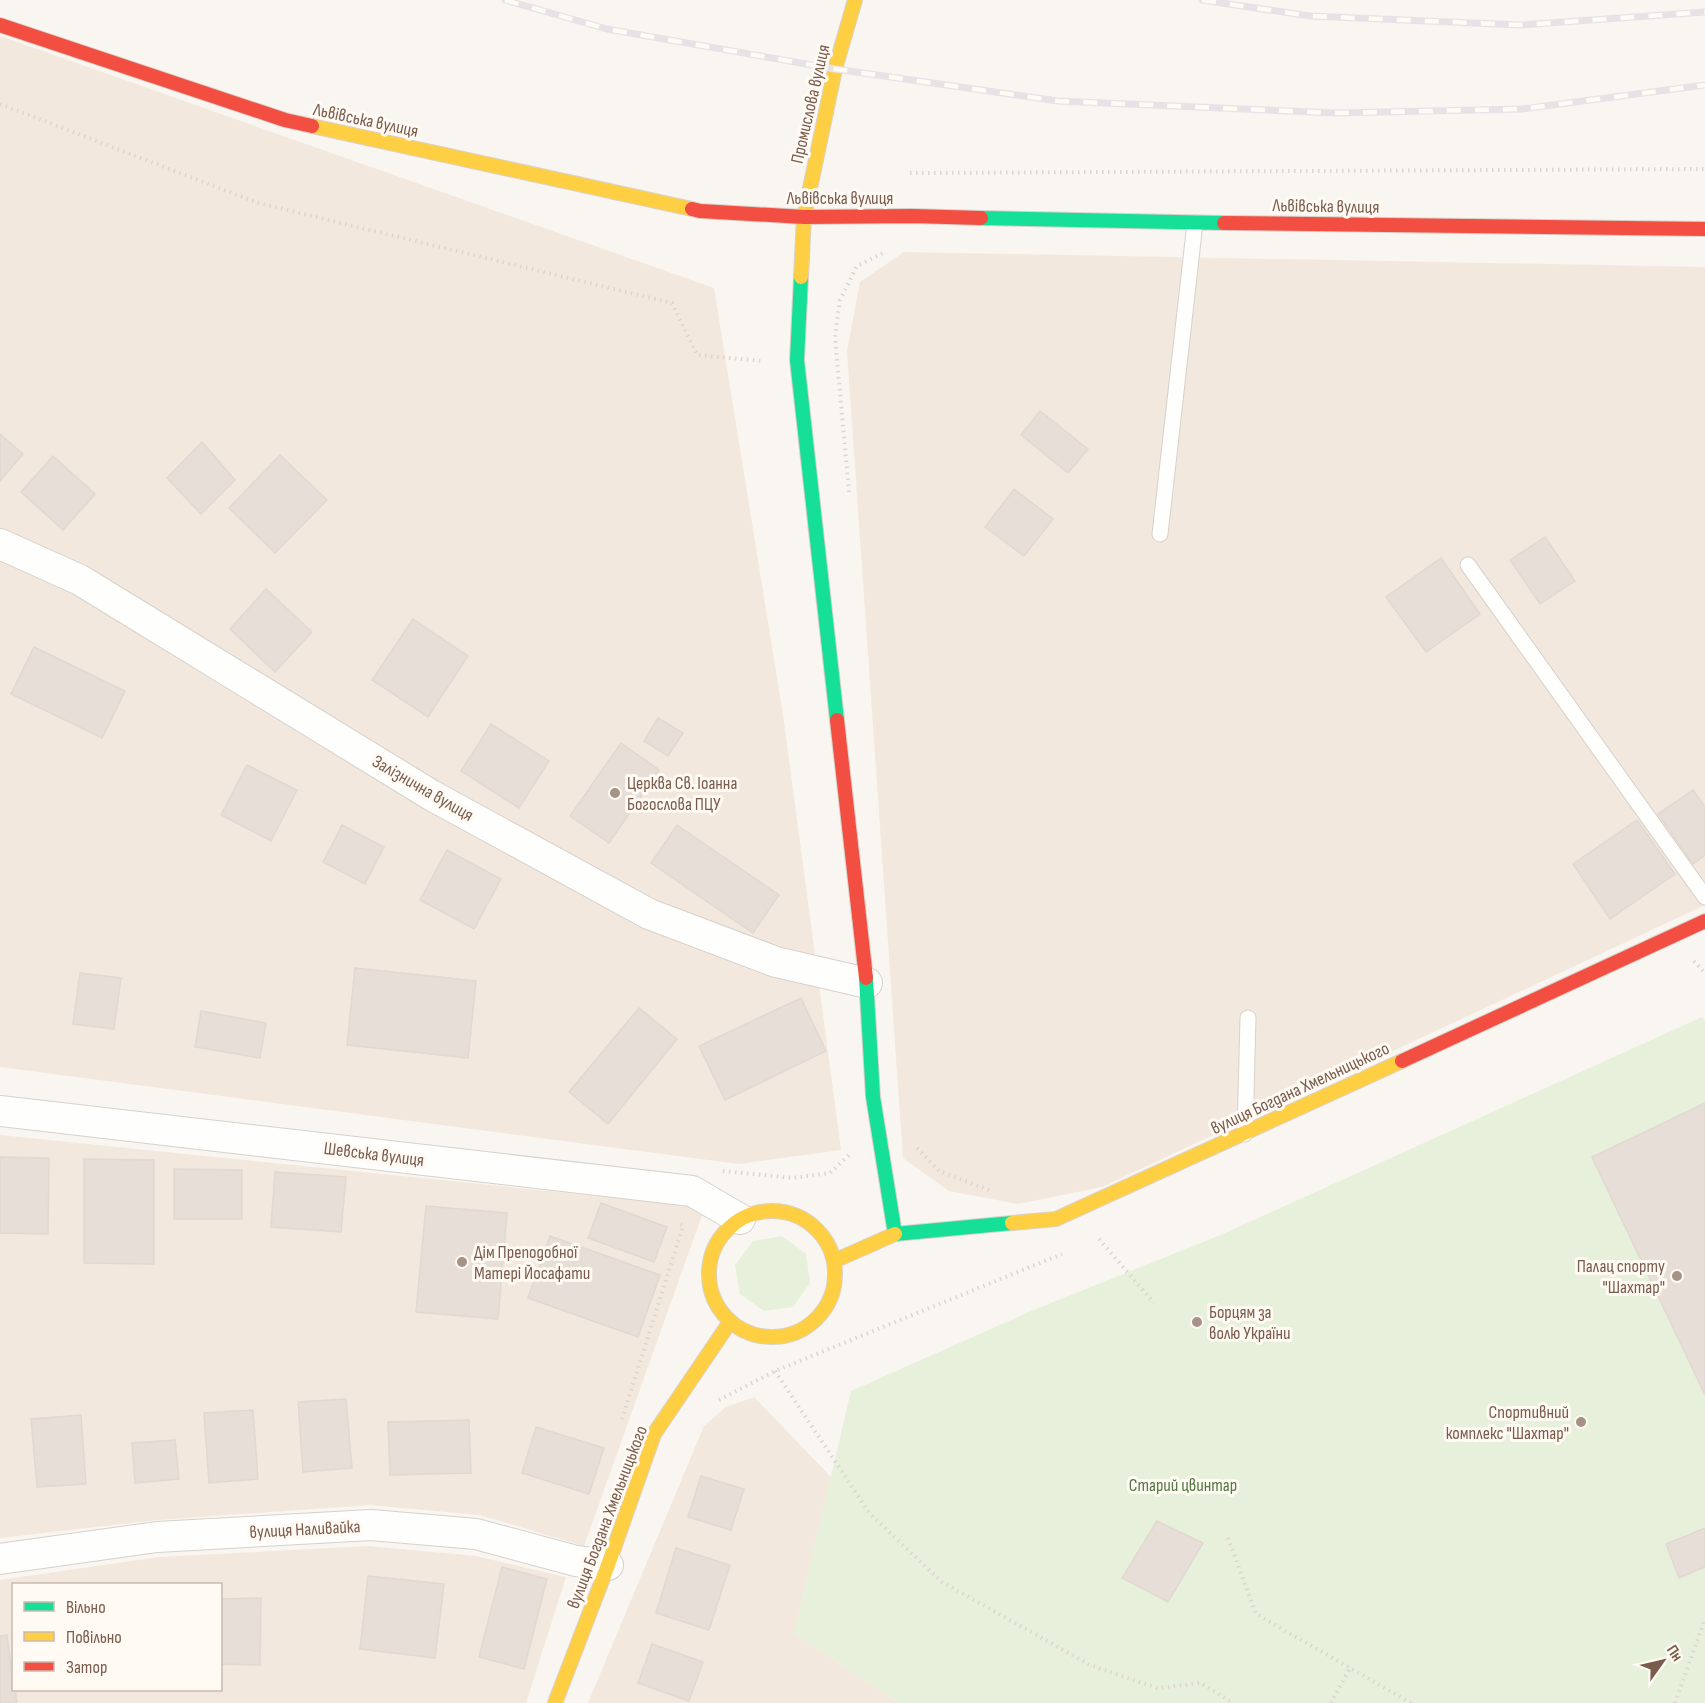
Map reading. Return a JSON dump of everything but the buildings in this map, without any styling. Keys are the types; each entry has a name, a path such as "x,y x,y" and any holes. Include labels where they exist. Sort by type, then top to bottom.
{"main road":[{"name":"Промислова вулиця","path":"855,0 835,69 804,217 797,360 867,983 873,1097 895,1234"},
{"name":"Львівська вулиця","path":"0,26 285,120 700,211 804,217 914,216 1194,223 1705,229"},
{"name":"вулиця Богдана Хмельницького","path":"834,1261 895,1234 1056,1219 1245,1134 1704,917"},
{"path":"778,1211 798,1216 814,1227 827,1242 834,1261 835,1281 830,1300 820,1317 804,1329 786,1336 766,1338 747,1333 730,1322 717,1306 710,1288 709,1268 714,1249 724,1232 740,1219 758,1212 778,1211"},
{"name":"вулиця Богдана Хмельницького","path":"555,1703 608,1565 654,1434 730,1322"}],"street":[{"name":"Залізнична вулиця","path":"0,544 80,580 431,795 649,914 776,962 867,983"},
{"name":"Шевська вулиця","path":"0,1111 692,1191 740,1219"},
{"name":"вулиця Наливайка","path":"0,1559 157,1537 371,1525 476,1534 576,1561 608,1565"}],"lane":[{"path":"1160,534 1194,223"},
{"path":"1468,565 1704,917"},
{"path":"1245,1134 1248,1018"}],"path":[{"path":"0,104 258,203 672,303 697,356 772,361"},
{"path":"910,173 1705,169"},
{"path":"850,502 835,337 840,300 856,266 892,248"},
{"path":"1699,958 1694,961 1705,973"},
{"path":"722,1171 794,1178 830,1173 849,1156 852,1146"},
{"path":"916,1146 939,1171 994,1192"},
{"path":"619,1427 683,1226 674,1218"},
{"path":"1088,1243 1099,1239 1154,1303"},
{"path":"715,1403 775,1371 1067,1252"},
{"path":"775,1371 870,1514 942,1582 1090,1665 1157,1688 1201,1683 1233,1703"},
{"path":"1228,1538 1256,1614 1411,1703"},
{"path":"1675,1703 1705,1619"},
{"path":"1331,1703 1350,1668"}],"shaded area":[{"path":"0,36 714,288 783,715 841,1150 739,1164 0,1067"},
{"path":"904,252 1705,267 1705,905 1102,1187 1018,1204 949,1191 903,1158 847,351 860,282"},
{"path":"0,1135 705,1207 584,1546 480,1515 370,1505 157,1520 0,1538"},
{"path":"754,1397 831,1477 794,1633 898,1703 588,1703 704,1426 726,1407"},
{"path":"368,1546 476,1556 566,1577 526,1703 0,1703 0,1580 160,1557"}],"green space":[{"name":"Старий цвинтар","path":"1702,1017 1705,1021 1705,1703 898,1703 794,1633 851,1391 1029,1312 1223,1234"},
{"path":"782,1236 806,1254 810,1283 793,1307 764,1311 740,1294 735,1265 753,1241"}],"railway":[{"path":"505,0 607,29 835,69 1058,101 1335,113 1522,109 1705,85"},
{"path":"1202,0 1310,16 1521,25 1705,12"}],"traffic: fast":[{"path":"981,218 1224,223"},
{"path":"801,277 797,360 837,720"},
{"path":"866,978 873,1097 895,1234 1012,1223"}],"traffic: slow":[{"path":"801,277 804,217 835,69 855,0"},
{"path":"312,126 692,209"},
{"path":"1012,1223 1056,1219 1402,1061"},
{"path":"772,1211 796,1216 817,1229 830,1250 835,1274 830,1298 817,1319 796,1332 772,1337 748,1332 727,1319 714,1298 709,1274 714,1250 727,1229 748,1216 772,1211"},
{"path":"834,1261 895,1234"},
{"path":"555,1703 608,1565 654,1434 730,1322"}],"traffic: jam":[{"path":"0,25 285,120 312,126"},
{"path":"692,209 804,217 981,218"},
{"path":"1224,223 1705,229"},
{"path":"837,720 866,978"},
{"path":"1402,1061 1705,921"}],"place":[{"name":"Церква Св. Іоанна Богослова ПЦУ","path":"615,793"},
{"name":"Дім Преподобної Матері Йосафати","path":"462,1262"},
{"name":"Палац спорту \"Шахтар\"","path":"1677,1276"},
{"name":"Борцям за волю України","path":"1197,1322"},
{"name":"Спортивний комплекс \"Шахтар\"","path":"1581,1422"}]}
